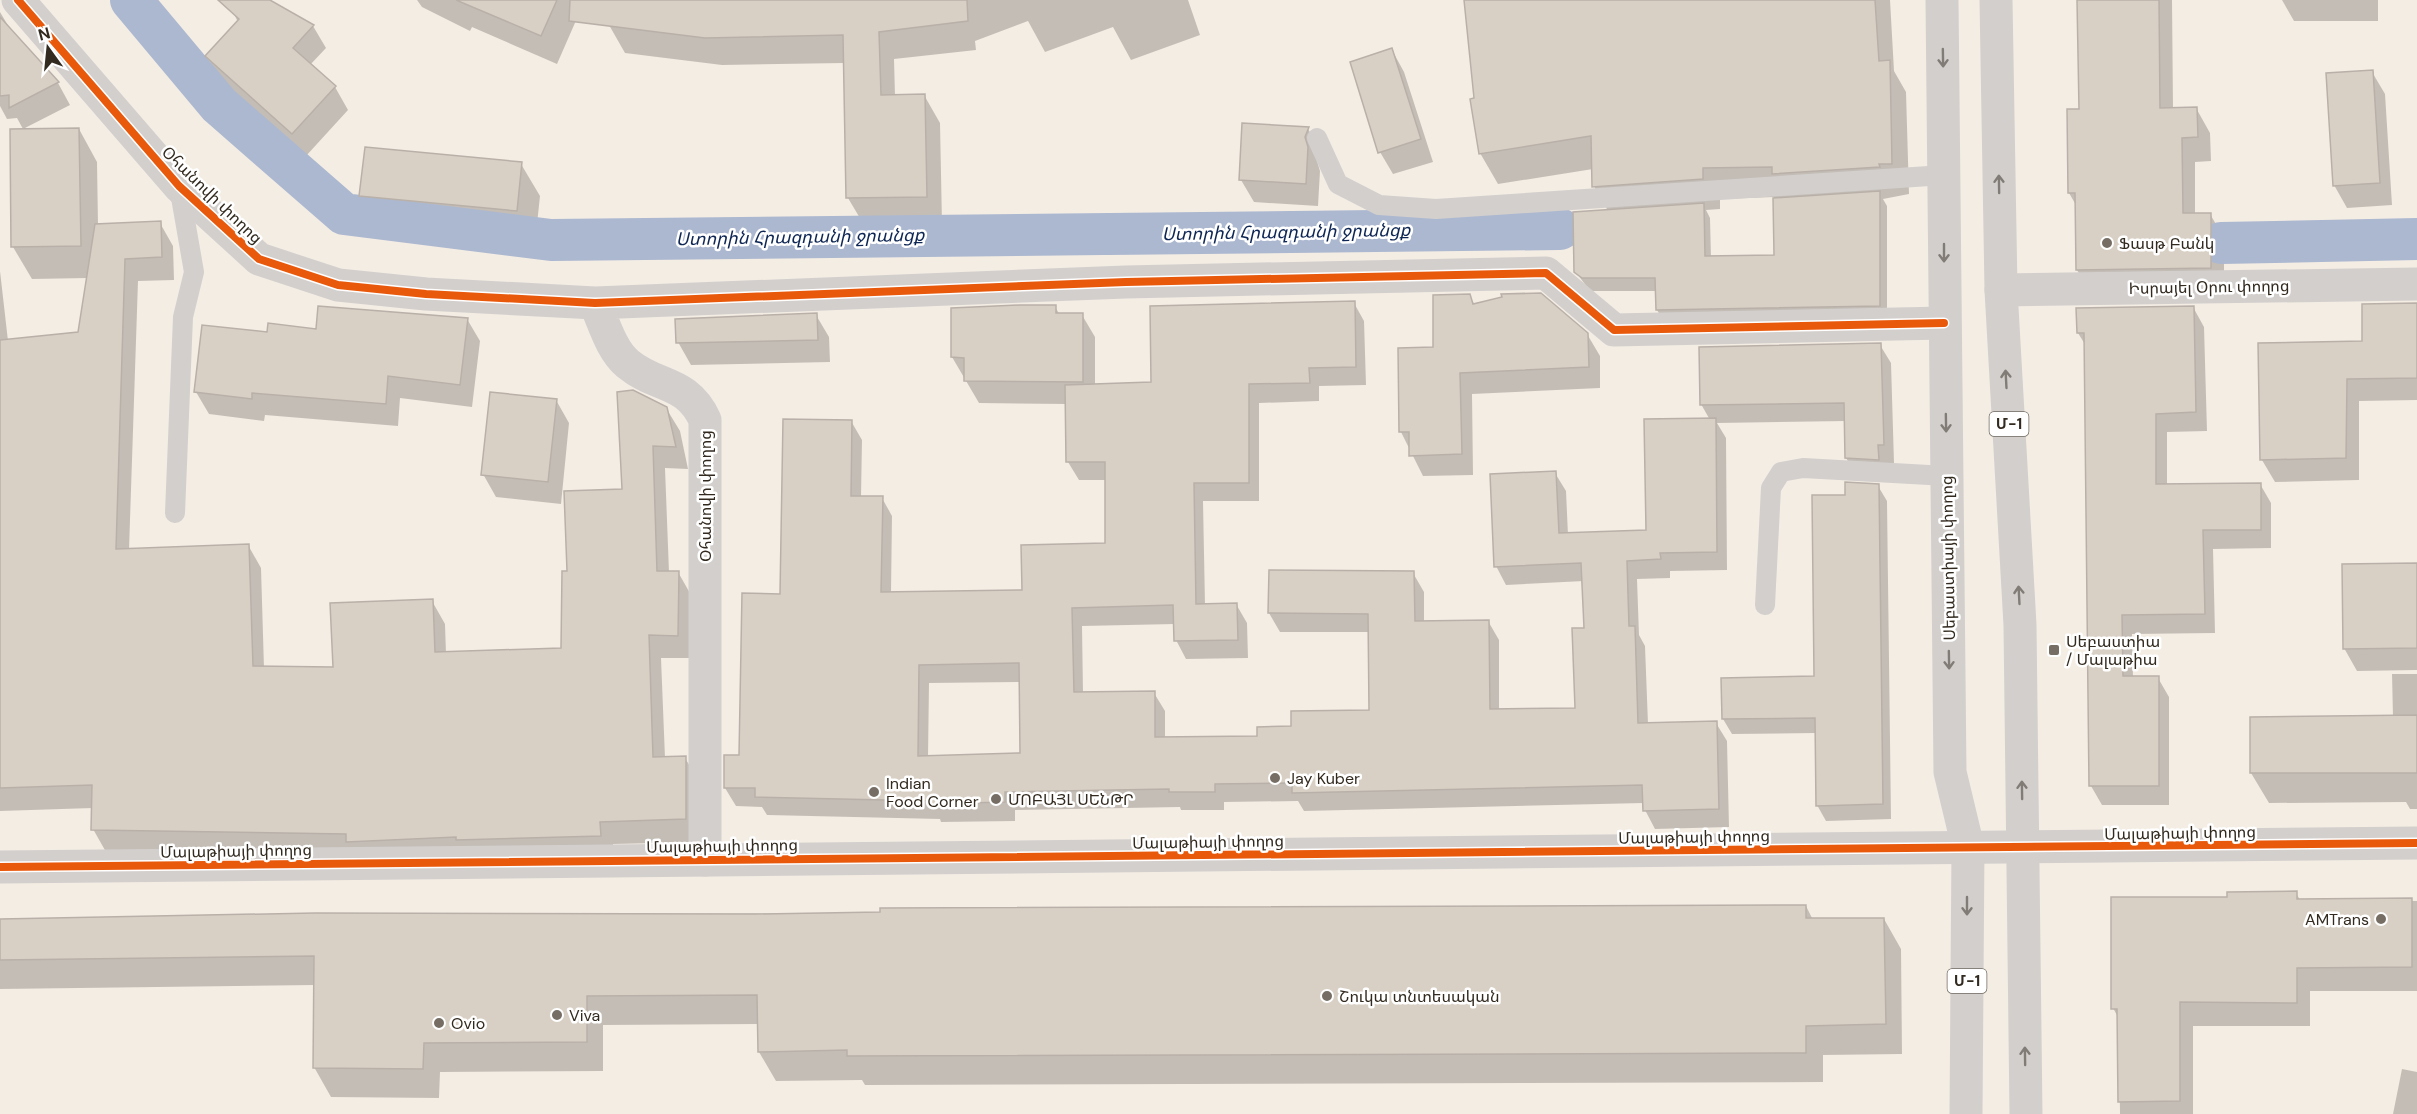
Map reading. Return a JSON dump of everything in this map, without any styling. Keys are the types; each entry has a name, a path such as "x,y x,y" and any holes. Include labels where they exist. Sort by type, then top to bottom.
{"street":[{"name":"Օհանովի փողոց","path":"18,0 179,186 259,259 338,285 426,294 595,303 618,353 628,365 684,393 698,403 705,420 705,860"},
{"name":"Սեբաստիայի փողոց","path":"1942,0 1950,772 1968,848 1966,1114"},
{"name":"Մ-1","path":"1996,0 2001,290 2020,625 2026,1114"},
{"path":"595,303 1126,282 1546,273 1614,330 1944,323"},
{"name":"Իսրայել Օրու փողոց","path":"2001,290 2417,284"},
{"name":"Մալաթիայի փողոց","path":"0,867 2417,843"}],"lane":[{"path":"1317,138 1338,184 1379,205 1436,209 1944,175"},
{"path":"175,513 183,317 194,272 179,186"},
{"path":"1765,605 1771,488 1781,472 1803,468 1947,476"}],"building":[{"path":"218,0 270,0 314,25 293,48 336,86 292,134 205,56 239,19"},
{"path":"456,0 557,0 541,36"},
{"path":"570,0 967,0 968,21 879,32 881,95 925,94 927,197 846,198 843,35 705,38 569,21"},
{"path":"1464,0 1875,0 1879,61 1890,60 1892,164 1879,164 1880,167 1772,174 1772,167 1703,168 1703,179 1592,187 1591,136 1479,154 1470,99 1474,98"},
{"path":"2077,0 2159,0 2160,108 2197,107 2198,137 2182,138 2183,213 2211,213 2211,268 2076,270 2075,193 2068,193 2067,109 2079,109"},
{"path":"0,17 59,82 9,108 9,95 0,96"},
{"path":"1392,48 1421,139 1378,153 1350,62"},
{"path":"2373,70 2380,183 2333,186 2326,73"},
{"path":"1242,123 1309,127 1305,137 1308,147 1306,184 1239,180"},
{"path":"79,128 81,246 11,247 10,129"},
{"path":"365,147 522,162 517,211 359,196"},
{"path":"1880,191 1880,306 1656,310 1655,278 1582,278 1574,272 1573,212 1704,203 1705,256 1774,255 1773,198"},
{"path":"161,221 162,257 125,259 116,549 249,544 253,666 333,667 330,603 433,599 435,652 561,648 562,571 567,571 564,491 622,489 617,392 633,390 667,407 676,447 653,446 657,571 679,571 678,636 649,635 653,757 686,756 686,819 600,822 601,836 456,840 456,837 346,842 346,834 91,830 92,785 0,788 0,340 78,332 95,224"},
{"path":"1541,293 1588,333 1589,367 1460,373 1462,454 1409,456 1409,432 1399,432 1398,348 1433,347 1433,295 1470,294 1473,304 1502,297 1501,294"},
{"path":"1355,301 1356,367 1309,368 1310,383 1249,384 1249,483 1194,483 1196,604 1237,603 1238,640 1174,641 1173,605 1072,608 1074,692 1155,691 1155,737 1257,736 1257,727 1291,726 1291,711 1369,710 1368,614 1268,613 1269,570 1414,571 1415,621 1489,620 1490,709 1575,708 1572,628 1584,628 1581,563 1494,567 1490,474 1556,471 1559,533 1646,530 1644,419 1716,418 1717,552 1660,553 1661,559 1627,561 1629,626 1635,626 1638,723 1717,721 1719,809 1643,811 1642,785 1292,793 1292,783 1215,784 1215,792 1169,792 1169,789 1005,792 1005,802 929,804 929,801 755,797 755,788 724,788 724,755 739,755 742,593 780,594 783,419 852,420 851,496 883,496 881,592 1022,590 1021,545 1105,543 1105,462 1066,462 1065,385 1151,382 1150,306","holes":["1019,663 1020,753 918,756 919,665"]},
{"path":"2417,303 2417,378 2347,379 2346,458 2260,460 2258,343 2362,341 2362,304"},
{"path":"1056,305 1056,313 1083,313 1083,382 964,381 964,358 951,357 951,308"},
{"path":"318,306 468,318 460,385 388,376 386,404 252,393 252,399 194,392 202,325 267,332 268,323 316,329"},
{"path":"2194,306 2196,412 2156,414 2156,484 2261,483 2261,530 2203,530 2205,614 2122,615 2123,676 2159,676 2159,786 2089,786 2084,333 2077,333 2076,308"},
{"path":"817,313 818,340 676,343 675,319"},
{"path":"1881,343 1884,445 1878,445 1879,460 1845,458 1844,403 1700,405 1699,347"},
{"path":"490,392 557,399 548,482 481,475"},
{"path":"1845,482 1879,484 1883,804 1816,806 1815,718 1722,719 1721,678 1814,676 1812,495 1845,495"},
{"path":"2417,563 2417,648 2343,649 2342,564"},
{"path":"2417,715 2417,773 2250,773 2250,717"},
{"path":"2297,891 2297,899 2412,898 2412,967 2297,968 2297,1003 2180,1002 2180,1101 2118,1102 2117,1009 2111,1009 2111,897 2227,897 2227,892"},
{"name":"Շուկա տնտեսական","path":"1806,905 1806,918 1884,918 1886,1024 1806,1026 1806,1053 847,1056 847,1050 758,1052 757,995 587,996 587,1042 424,1043 423,1069 313,1068 314,956 0,960 0,919 315,913 756,914 880,912 880,908"}],"waterway":[{"name":"Ստորին Հրազդանի ջրանցք","path":"131,0 219,105 344,214 551,240 1560,229"},
{"name":"Ստորին Հրազդանի ջրանցք","path":"2221,243 2417,239"}],"cycle path":[{"path":"18,0 179,186 259,259 338,285 426,294 595,303 1126,282 1546,273 1614,330 1944,323"},
{"path":"0,867 2417,843"}],"place":[{"name":"Ֆասթ Բանկ","path":"2107,243"},
{"name":"Սեբաստիա / Մալաթիա","path":"2054,650"},
{"name":"Jay Kuber","path":"1275,778"},
{"name":"Indian Food Corner","path":"874,792"},
{"name":"ՄՈԲԱՅԼ ՍԵՆԹՐ","path":"996,799"},
{"name":"AMTrans","path":"2381,919"},
{"name":"Շուկա տնտեսական","path":"1327,996"},
{"name":"Viva","path":"557,1015"},
{"name":"Ovio","path":"439,1023"}]}
